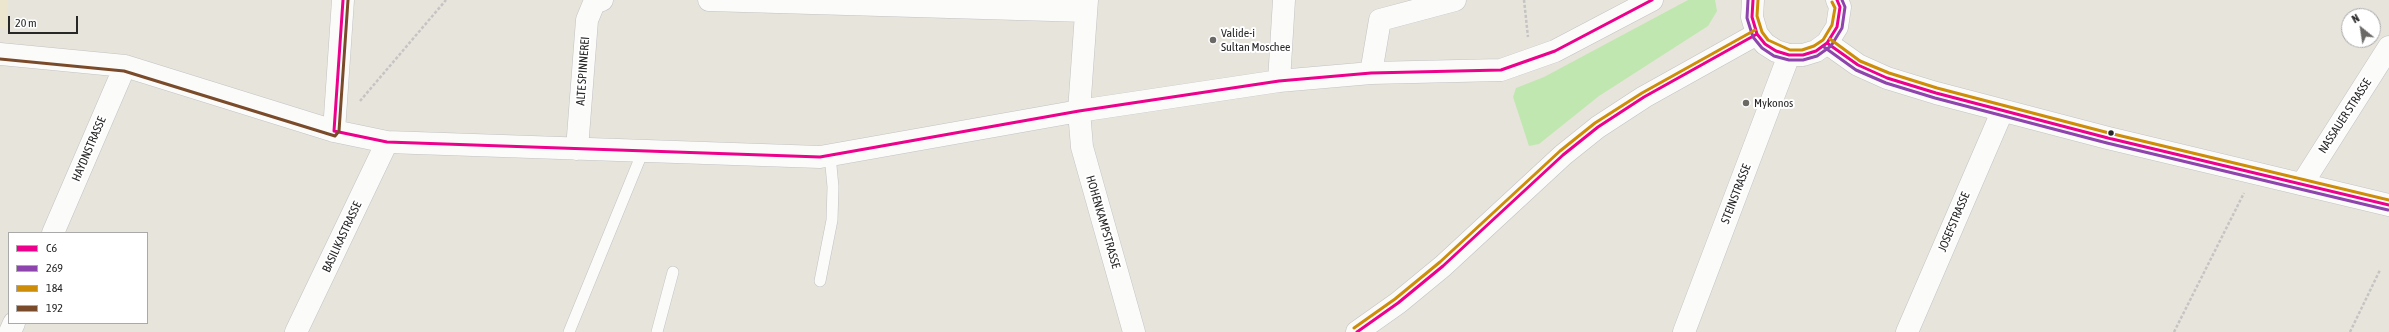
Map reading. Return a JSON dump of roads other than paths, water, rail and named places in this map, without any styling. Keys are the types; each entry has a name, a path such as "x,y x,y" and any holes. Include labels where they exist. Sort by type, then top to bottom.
{"street":[{"path":"334,131 343,0"},
{"name":"ALTE SPINNEREI","path":"577,149 587,20 594,3 602,0"},
{"path":"708,0 1086,6"},
{"path":"1279,81 1284,0"},
{"path":"1371,73 1380,20 1455,0"},
{"path":"0,54 126,66 334,131 387,142 820,157 1079,111 1279,81 1371,73 1501,70 1555,51 1652,0"},
{"path":"1753,0 1752,17 1757,34 1766,44 1776,51 1789,55 1803,55 1816,51 1827,43 1837,27 1840,7 1837,0"},
{"name":"HOHENKAMPSTRASSE","path":"1086,6 1079,111 1082,147 1129,331"},
{"path":"1357,332 1398,303 1443,266 1563,155 1598,127 1644,97 1757,34"},
{"path":"1827,43 1858,65 1887,78 2002,112 2389,205"},
{"name":"NASSAUER STRASSE","path":"2302,184 2389,47"},
{"name":"STEINSTRASSE","path":"1684,332 1789,55"},
{"name":"HAYDNSTRASSE","path":"53,232 126,66"},
{"name":"JOSEFSTRASSE","path":"1906,332 2002,112"},
{"name":"BASILIKASTRASSE","path":"296,332 387,142"}],"lane":[{"path":"569,332 643,151"},
{"path":"820,281 832,220 833,187 830,155"},
{"path":"657,332 673,272"}],"place":[{"name":"Valide-i Sultan Moschee","path":"1213,40"},
{"name":"Mykonos","path":"1746,103"}]}
